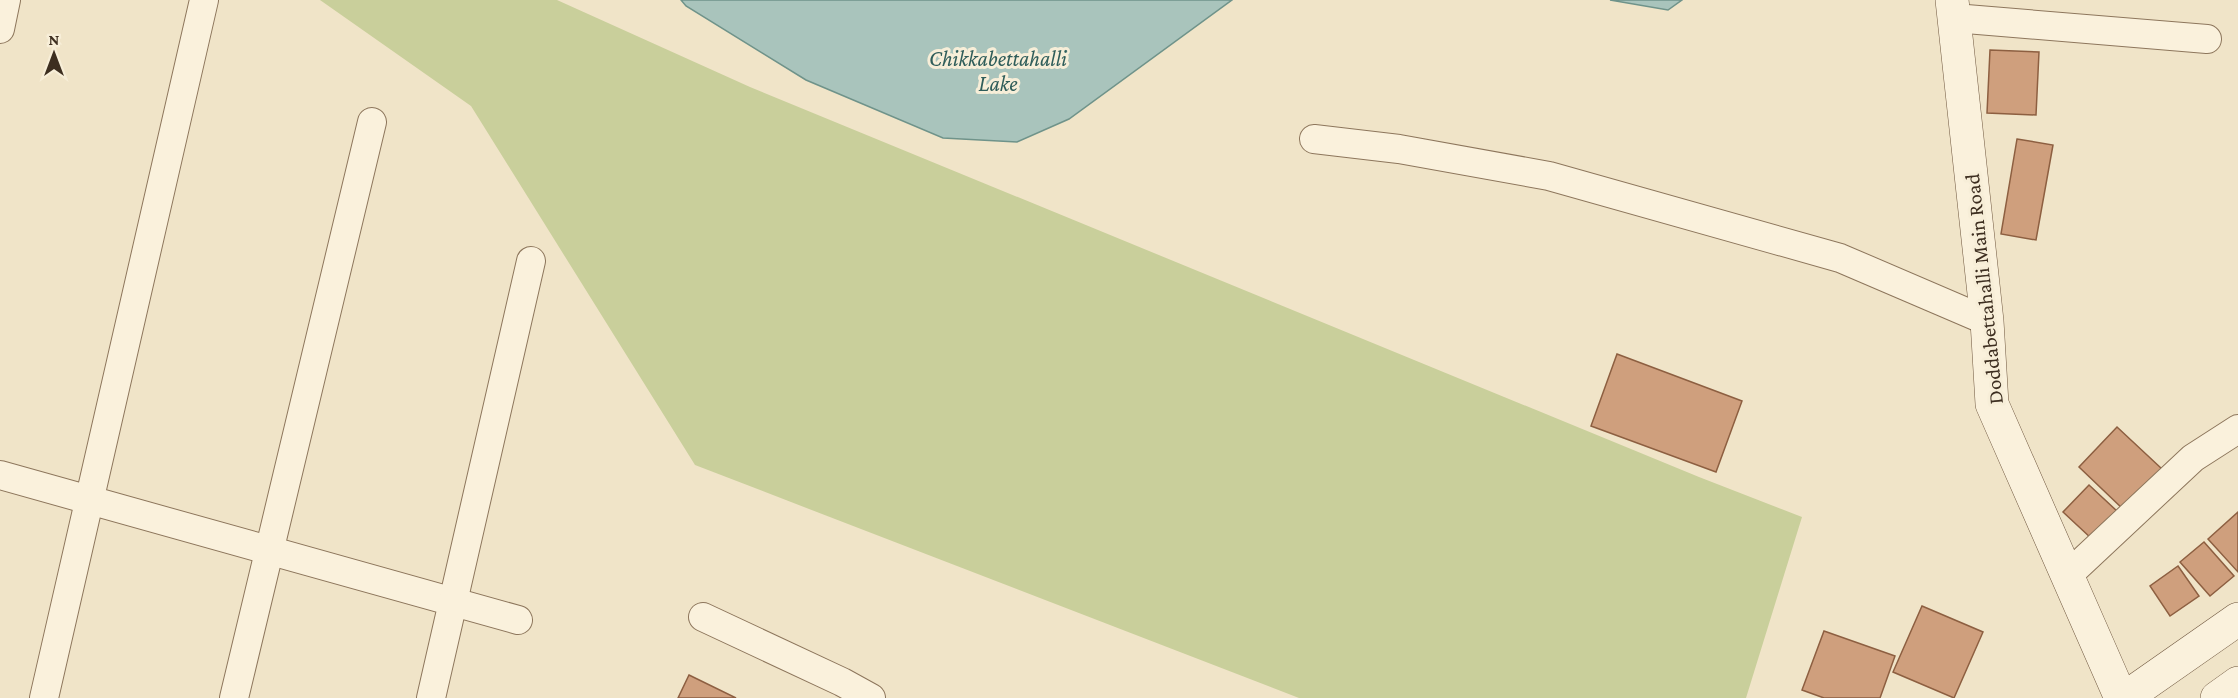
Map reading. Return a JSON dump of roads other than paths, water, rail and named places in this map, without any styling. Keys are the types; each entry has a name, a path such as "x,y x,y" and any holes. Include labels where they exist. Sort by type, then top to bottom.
{"street":[{"path":"0,29 6,0"},
{"path":"44,698 204,0"},
{"path":"1953,9 2207,39"},
{"name":"Doddabettahalli Main Road","path":"1953,9 1987,321 1992,404 2123,698"},
{"path":"234,698 372,122"},
{"path":"1314,139 1400,149 1549,176 1840,258 1987,321"},
{"path":"431,698 531,261"},
{"path":"2068,575 2193,458 2238,429"},
{"path":"0,475 518,620"},
{"path":"703,617 838,690 871,698"},
{"path":"2123,698 2238,619"},
{"path":"2217,698 2238,683"}],"water":[{"name":"Chikkabettahalli Lake","path":"681,0 1232,0 1069,119 1017,142 943,138 806,80 686,6"},
{"path":"1610,0 1682,0 1668,10"}]}
